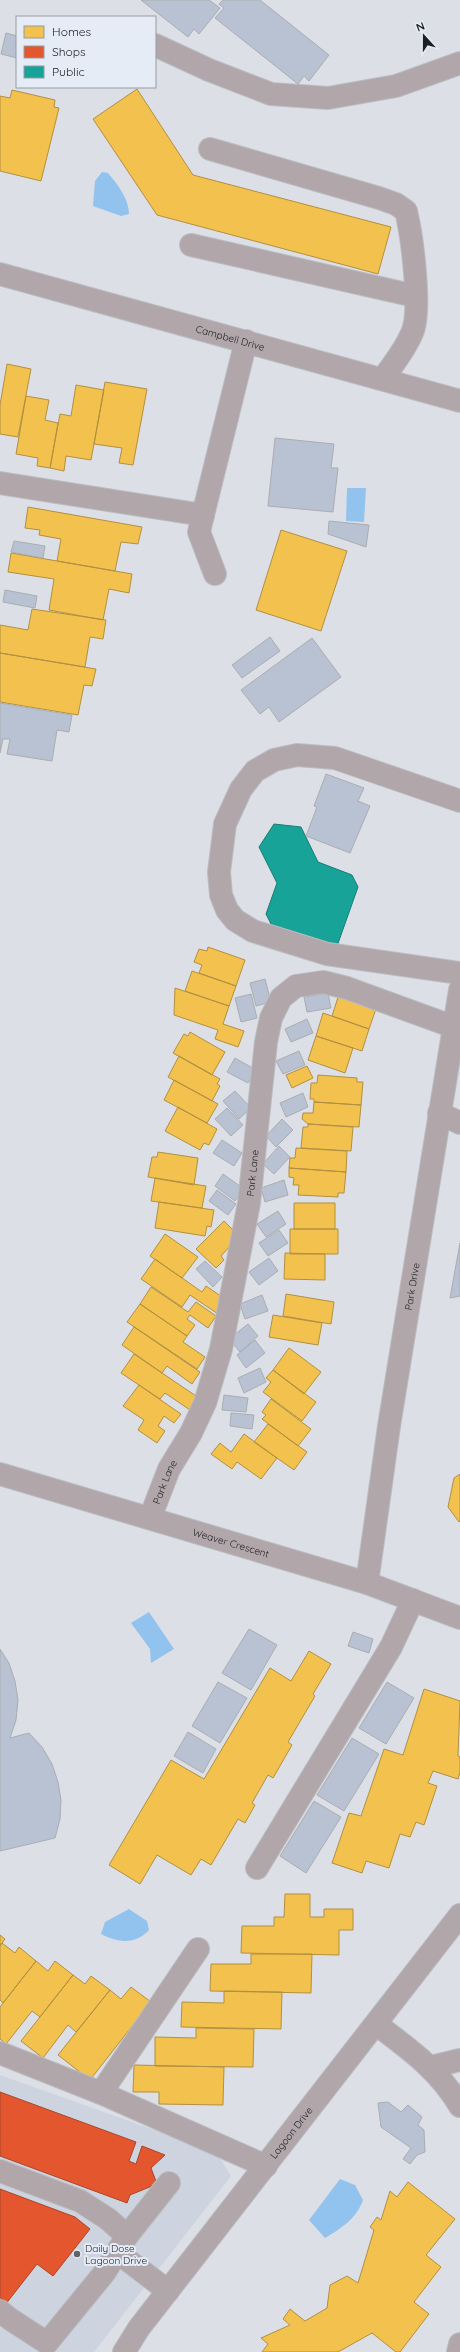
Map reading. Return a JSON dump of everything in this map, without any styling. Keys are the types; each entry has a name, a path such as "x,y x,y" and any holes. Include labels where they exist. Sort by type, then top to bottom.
{"street":[{"path":"156,45 209,70 271,94 328,98 396,86 460,63"},
{"path":"210,150 396,204 406,211 409,225 415,296 413,331 383,380"},
{"path":"191,245 415,296"},
{"name":"Campbell Drive","path":"0,274 460,401"},
{"path":"215,574 199,532 202,514 246,341"},
{"path":"0,483 202,514"},
{"path":"460,801 335,758 297,755 274,760 256,771 241,789 226,824 219,872 221,894 227,910 235,920 253,931 327,954 460,973"},
{"name":"Park Lane","path":"150,1518 169,1469 191,1433 205,1403 220,1349 248,1203 266,1042 271,1018 281,998 296,986 323,982 346,988 454,1026"},
{"name":"Park Drive","path":"367,1583 390,1418 460,990"},
{"path":"439,1113 460,1123"},
{"name":"Weaver Crescent","path":"0,1474 367,1583 460,1618"},
{"path":"257,1868 391,1647 413,1600"},
{"name":"Lagoon Drive","path":"124,2352 168,2291 460,1915"},
{"path":"101,2093 198,1949"},
{"path":"376,2024 431,2067 450,2089 460,2106"},
{"path":"0,2053 101,2093 266,2166"},
{"path":"431,2067 460,2060"},
{"path":"0,2171 80,2201 108,2218 122,2244 168,2291"},
{"path":"0,2311 47,2343 105,2272 122,2244 169,2183"},
{"path":"458,2352 460,2344"}],"shaded area":[{"path":"0,2075 216,2152 231,2176 94,2352 0,2352"}],"water":[{"path":"102,172 108,173 119,187 129,208 129,214 121,216 93,206 95,181"},
{"path":"347,488 366,488 364,522 346,521"},
{"path":"149,1612 174,1649 151,1663 150,1649 131,1623"},
{"path":"129,1909 147,1921 149,1930 144,1935 132,1940 120,1941 101,1934 105,1922"},
{"path":"340,2179 355,2185 363,2200 356,2213 348,2222 325,2238 309,2220"}],"building: Homes":[{"path":"137,89 193,175 391,227 378,274 157,215 93,119"},
{"path":"12,90 55,100 54,107 59,108 41,181 0,171 0,96 10,98"},
{"path":"7,364 31,369 18,437 0,434 0,405"},
{"path":"105,382 147,389 133,465 119,463 122,448 94,444"},
{"path":"76,385 104,390 91,460 66,456 64,471 50,468 60,414 71,416"},
{"path":"26,396 49,400 45,420 58,423 50,468 37,466 38,458 16,454"},
{"path":"28,507 142,527 138,544 121,542 115,571 57,561 61,539 39,535 40,530 25,528"},
{"path":"281,530 347,551 321,631 256,610"},
{"path":"11,553 132,574 129,593 109,589 103,620 49,610 54,579 8,572"},
{"path":"32,609 106,620 103,639 90,637 85,667 0,653 0,625 28,630"},
{"path":"0,653 96,669 92,686 84,685 78,715 0,702"},
{"path":"208,947 245,960 236,986 199,973 202,965 194,962 199,949 207,951"},
{"path":"192,971 236,986 229,1006 185,991"},
{"path":"175,988 229,1006 223,1024 244,1031 238,1047 215,1039 218,1030 174,1015"},
{"path":"340,991 378,1003 369,1029 332,1016"},
{"path":"323,1013 369,1029 362,1051 316,1036"},
{"path":"190,1032 225,1052 212,1075 173,1053 184,1034 188,1036"},
{"path":"316,1036 353,1048 345,1073 308,1060"},
{"path":"179,1056 220,1079 217,1084 220,1086 212,1101 168,1077"},
{"path":"307,1066 313,1078 292,1088 286,1075"},
{"path":"318,1075 357,1078 357,1082 363,1082 361,1105 314,1102 314,1099 310,1099 311,1083 317,1083"},
{"path":"174,1080 218,1104 207,1123 164,1100"},
{"path":"314,1102 361,1105 359,1127 308,1124 302,1119 303,1113 313,1113"},
{"path":"178,1107 217,1129 209,1145 204,1143 200,1150 165,1131"},
{"path":"308,1124 353,1127 351,1151 301,1148 303,1127 308,1127"},
{"path":"296,1148 347,1151 346,1172 289,1168 290,1158 295,1158"},
{"path":"158,1152 198,1158 194,1185 148,1177 152,1157 157,1157"},
{"path":"289,1168 346,1172 344,1193 338,1193 338,1197 298,1195 299,1185 293,1185 294,1178 289,1177"},
{"path":"155,1178 206,1186 202,1208 151,1201"},
{"path":"159,1202 214,1210 211,1227 207,1226 205,1236 155,1228"},
{"path":"294,1203 335,1203 335,1229 294,1229"},
{"path":"224,1221 239,1236 221,1256 224,1260 216,1268 196,1249"},
{"path":"290,1229 338,1229 338,1254 290,1254"},
{"path":"165,1234 198,1257 182,1278 150,1256"},
{"path":"285,1253 325,1254 325,1280 284,1279"},
{"path":"155,1259 202,1292 206,1286 228,1301 218,1314 190,1295 182,1307 141,1279"},
{"path":"151,1287 188,1312 196,1302 216,1316 208,1328 190,1315 187,1319 195,1325 187,1336 140,1304"},
{"path":"286,1294 334,1302 331,1324 283,1316"},
{"path":"140,1304 187,1336 183,1342 205,1357 197,1369 127,1322"},
{"path":"273,1315 322,1323 318,1345 269,1337"},
{"path":"134,1327 200,1372 192,1384 167,1366 162,1373 122,1345"},
{"path":"289,1348 321,1372 304,1394 273,1370"},
{"path":"134,1354 199,1398 190,1410 165,1393 160,1399 121,1373"},
{"path":"273,1370 316,1402 302,1421 263,1392 271,1382 266,1378"},
{"path":"139,1385 181,1414 174,1423 164,1416 158,1426 165,1431 157,1443 138,1430 144,1420 123,1406"},
{"path":"271,1399 311,1429 298,1446 262,1419 266,1415 262,1412"},
{"path":"268,1424 307,1452 294,1470 254,1442"},
{"path":"244,1434 277,1458 261,1479 237,1462 232,1469 211,1454 220,1443 231,1452"},
{"path":"460,1474 459,1522 448,1507 454,1478"},
{"path":"309,1651 331,1664 313,1694 315,1696 288,1742 292,1745 273,1778 268,1775 252,1803 255,1805 245,1823 238,1819 211,1865 201,1859 191,1875 157,1855 140,1884 109,1865 171,1760 204,1779 270,1668 291,1681"},
{"path":"424,1689 460,1701 458,1756 460,1757 460,1772 458,1779 433,1771 428,1783 437,1786 424,1825 416,1822 410,1837 400,1834 389,1868 366,1861 362,1873 332,1863 349,1813 361,1816 384,1749 403,1755"},
{"path":"285,1894 310,1894 310,1917 324,1917 324,1909 353,1909 353,1930 339,1930 339,1955 241,1953 242,1926 274,1926 274,1917 284,1917"},
{"path":"0,1935 5,1939 0,1946"},
{"path":"2,1943 15,1953 19,1947 36,1961 3,2003 0,2000 0,1946"},
{"path":"251,1954 312,1954 311,1993 210,1991 211,1964 251,1964"},
{"path":"36,1961 48,1971 55,1961 73,1975 40,2017 32,2011 6,2044 0,2039 0,2007"},
{"path":"73,1975 85,1984 91,1976 110,1990 76,2032 68,2025 43,2058 21,2041"},
{"path":"131,1987 151,2002 90,2080 58,2055 110,1990 121,1999"},
{"path":"224,1991 282,1992 281,2029 181,2027 182,2002 224,2003"},
{"path":"196,2028 254,2029 253,2067 155,2066 155,2037 196,2038"},
{"path":"134,2065 224,2067 223,2105 159,2104 159,2092 133,2092"},
{"path":"408,2182 455,2219 426,2255 441,2267 414,2302 429,2314 400,2352 396,2352 372,2333 338,2352 262,2352 268,2344 261,2338 290,2325 283,2319 290,2309 305,2321 327,2308 330,2285 347,2276 358,2283 374,2230 370,2227 377,2217 381,2220 390,2191 397,2197"}],"building: Shops":[{"path":"0,2092 136,2142 129,2161 136,2164 142,2146 165,2155 151,2168 157,2184 130,2195 127,2203 0,2156"},
{"path":"0,2189 75,2217 90,2229 53,2276 37,2264 5,2305 0,2297"}],"building: Public":[{"path":"274,824 301,827 318,862 352,875 358,887 336,949 272,926 266,914 277,883 259,847"}],"building: Other":[{"path":"141,0 209,0 220,8 199,34 194,29 188,37"},
{"path":"223,0 260,0 329,55 309,81 304,76 298,84 215,18 224,8 219,4"},
{"path":"6,33 16,36 16,58 1,54"},
{"path":"275,438 334,444 331,468 338,468 333,512 268,506"},
{"path":"329,521 369,525 366,547 328,534"},
{"path":"14,541 45,546 43,558 11,552"},
{"path":"5,590 37,596 35,608 3,602"},
{"path":"270,637 280,651 242,678 232,665"},
{"path":"312,638 341,677 279,722 269,707 260,714 241,690"},
{"path":"0,703 72,715 69,732 57,730 52,761 7,754 10,739 3,739 0,753"},
{"path":"326,774 364,788 358,801 370,806 350,853 306,836 317,807 314,806"},
{"path":"265,979 271,1002 256,1006 250,983"},
{"path":"328,993 331,1008 307,1012 304,997"},
{"path":"251,994 257,1018 241,1022 235,998"},
{"path":"307,1019 313,1033 291,1042 285,1029"},
{"path":"299,1051 305,1065 283,1074 276,1061"},
{"path":"235,1058 256,1070 248,1083 227,1072"},
{"path":"235,1091 251,1108 239,1119 223,1101"},
{"path":"303,1093 308,1107 286,1117 280,1103"},
{"path":"227,1108 243,1125 231,1136 215,1119"},
{"path":"282,1119 293,1130 276,1147 266,1136"},
{"path":"222,1140 242,1153 234,1166 213,1153"},
{"path":"279,1146 290,1157 274,1174 263,1164"},
{"path":"223,1174 244,1189 235,1201 215,1186"},
{"path":"284,1180 288,1195 265,1202 261,1188"},
{"path":"217,1190 236,1204 228,1215 209,1201"},
{"path":"278,1211 286,1224 266,1237 257,1224"},
{"path":"279,1230 288,1243 268,1256 259,1243"},
{"path":"460,1243 460,1296 450,1298"},
{"path":"269,1258 278,1271 259,1285 249,1272"},
{"path":"205,1261 222,1277 213,1287 196,1269"},
{"path":"262,1295 268,1311 245,1319 240,1304"},
{"path":"248,1324 258,1336 240,1352 229,1339"},
{"path":"255,1340 265,1353 246,1368 237,1355"},
{"path":"260,1368 266,1382 244,1393 238,1378"},
{"path":"224,1395 248,1398 246,1412 222,1410"},
{"path":"231,1413 254,1415 252,1429 230,1426"},
{"path":"249,1629 277,1645 251,1690 222,1673"},
{"path":"353,1632 373,1639 369,1653 348,1646"},
{"path":"0,1649 9,1663 15,1681 18,1700 16,1720 10,1738 29,1733 42,1747 52,1764 58,1782 61,1800 60,1819 55,1838 0,1851"},
{"path":"218,1682 247,1698 220,1743 192,1726"},
{"path":"387,1682 414,1698 386,1744 359,1728"},
{"path":"188,1732 216,1749 203,1773 174,1756"},
{"path":"352,1738 379,1754 344,1811 317,1795"},
{"path":"314,1801 341,1817 306,1873 280,1856"},
{"path":"388,2102 401,2112 408,2105 422,2117 418,2125 424,2130 425,2152 417,2155 410,2164 403,2159 411,2148 381,2127 378,2103"}],"place":[{"name":"Daily Dose Lagoon Drive","path":"77,2254"}]}
